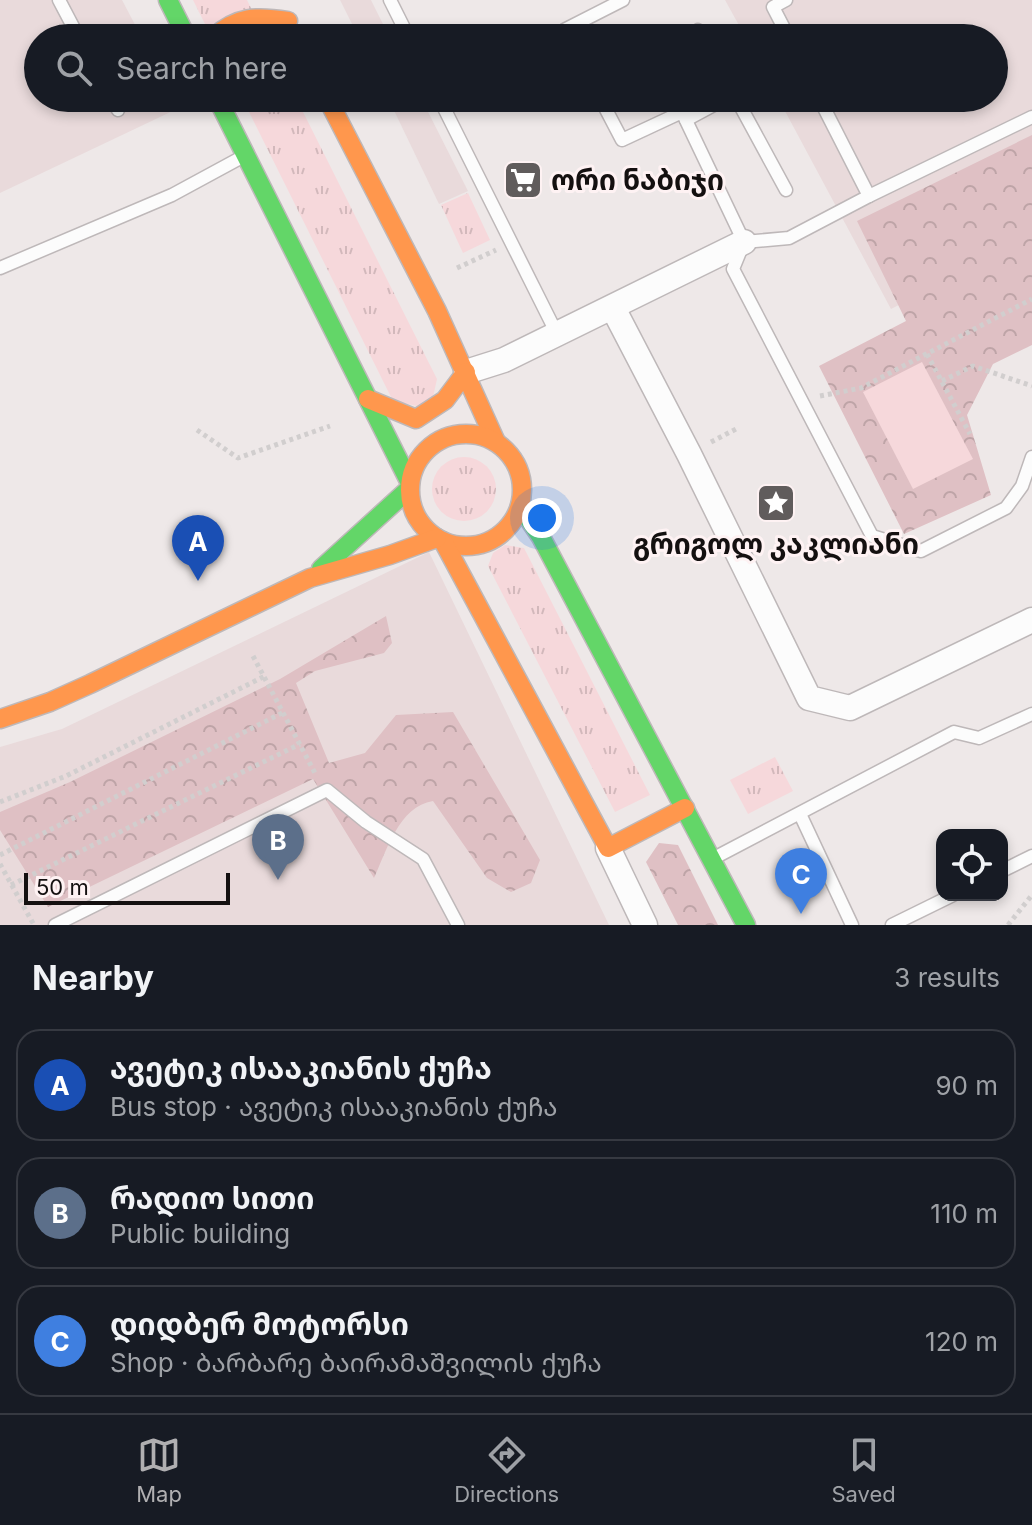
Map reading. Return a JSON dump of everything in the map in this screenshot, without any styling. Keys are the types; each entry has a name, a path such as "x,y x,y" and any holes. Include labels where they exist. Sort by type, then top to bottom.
{"main road":[{"path":"168,0 180,24"},
{"path":"277,0 289,24"},
{"path":"229,24 243,17 269,24"},
{"path":"224,112 410,486"},
{"path":"0,719 90,684 310,578 440,540 462,546 490,540 512,523 520,506 521,476 516,463 496,442 466,372 334,112"},
{"path":"368,399 416,419 436,409 466,372"},
{"path":"496,442 475,434 452,435 432,445 417,461 410,486 411,504 417,518 440,540 608,848 685,808"},
{"path":"310,578 410,486"},
{"path":"520,506 541,537 746,925"}],"street":[{"path":"466,372 504,360 744,242"},
{"path":"613,308 809,698 850,708 1032,620"},
{"path":"608,848 645,925"}],"lane":[{"path":"59,0 72,24"},
{"path":"390,0 402,24"},
{"path":"576,24 623,0"},
{"path":"782,24 773,7 786,0"},
{"path":"446,112 557,334"},
{"path":"607,112 622,140 682,112 744,242 733,269 872,536 921,551 1006,508 1022,486 1032,457"},
{"path":"686,120 701,112"},
{"path":"744,112 786,190"},
{"path":"826,112 869,196"},
{"path":"744,242 789,238 1032,117"},
{"path":"0,268 172,195 245,156"},
{"path":"711,859 954,732 979,738 1032,714"},
{"path":"55,925 327,790 366,822 423,859 458,925"},
{"path":"800,814 852,925"},
{"path":"1008,868 1032,856"},
{"path":"892,925 941,901"}],"path":[{"path":"457,268 511,242"},
{"path":"814,397 861,388 1032,299"},
{"path":"927,354 970,434"},
{"path":"942,381 973,366 1032,386"},
{"path":"197,430 238,458 330,426"},
{"path":"253,656 314,772"},
{"path":"0,802 66,776 265,676"},
{"path":"0,855 284,712"},
{"path":"11,885 300,744"},
{"path":"0,864 34,925"},
{"path":"1008,925 1032,895"}],"shaded area":[{"path":"0,0 122,0 135,24 24,24 24,112 171,112 0,193"},
{"path":"340,0 371,0 383,24 352,24"},
{"path":"725,0 1032,0 1032,237 891,309 785,112 1008,112 1008,24 738,24"},
{"path":"395,112 428,112 468,191 439,204"},
{"path":"429,552 609,925 0,925 0,747 62,729"}],"green space":[{"path":"193,0 247,0 259,24 205,24"},
{"path":"249,112 303,112 437,379 433,397 422,407 393,401"},
{"path":"1032,135 1032,345 993,364 967,415 991,495 904,534 819,366 906,321 857,221"},
{"path":"468,193 490,240 463,253 441,205"},
{"path":"922,362 973,459 913,489 863,392"},
{"path":"464,457 476,459 487,466 494,477 494,501 487,512 476,519 464,521 452,519 441,512 434,501 432,489 434,477 441,466 452,459"},
{"path":"505,545 524,548 650,795 615,812 488,566 493,553"},
{"path":"386,616 392,643 384,653 315,671 296,683 329,763 365,753 396,715 453,712 540,860 531,883 511,892 487,878 433,801 411,811 403,821 374,878 313,779 48,907 0,830 0,812 70,782 280,679"},
{"path":"775,757 793,791 748,814 730,780"},
{"path":"659,843 678,845 718,925 678,925 646,862"}],"traffic: fast":[{"path":"168,0 180,24"},
{"path":"224,112 410,483"},
{"path":"321,569 409,489"},
{"path":"520,506 541,537 746,925"}],"traffic: slow":[{"path":"233,24 248,19 288,21"},
{"path":"334,112 437,311 496,442"},
{"path":"368,399 416,419 445,400 466,372"},
{"path":"466,434 487,438 506,450 518,469 522,490 518,511 506,530 487,542 466,546 445,542 426,530 414,511 410,490 414,469 426,450 445,438 466,434"},
{"path":"0,719 90,684 310,578 437,538"},
{"path":"443,541 608,848 685,808"}],"place":[{"name":"ორი ნაბიჯი","path":"523,180"},
{"name":"გრიგოლ კაკლიანი","path":"776,503"},
{"name":"ავეტიკ ისააკიანის ქუჩა","path":"198,581"},
{"name":"რადიო სითი","path":"278,880"},
{"name":"დიდბერ მოტორსი","path":"801,914"}]}
